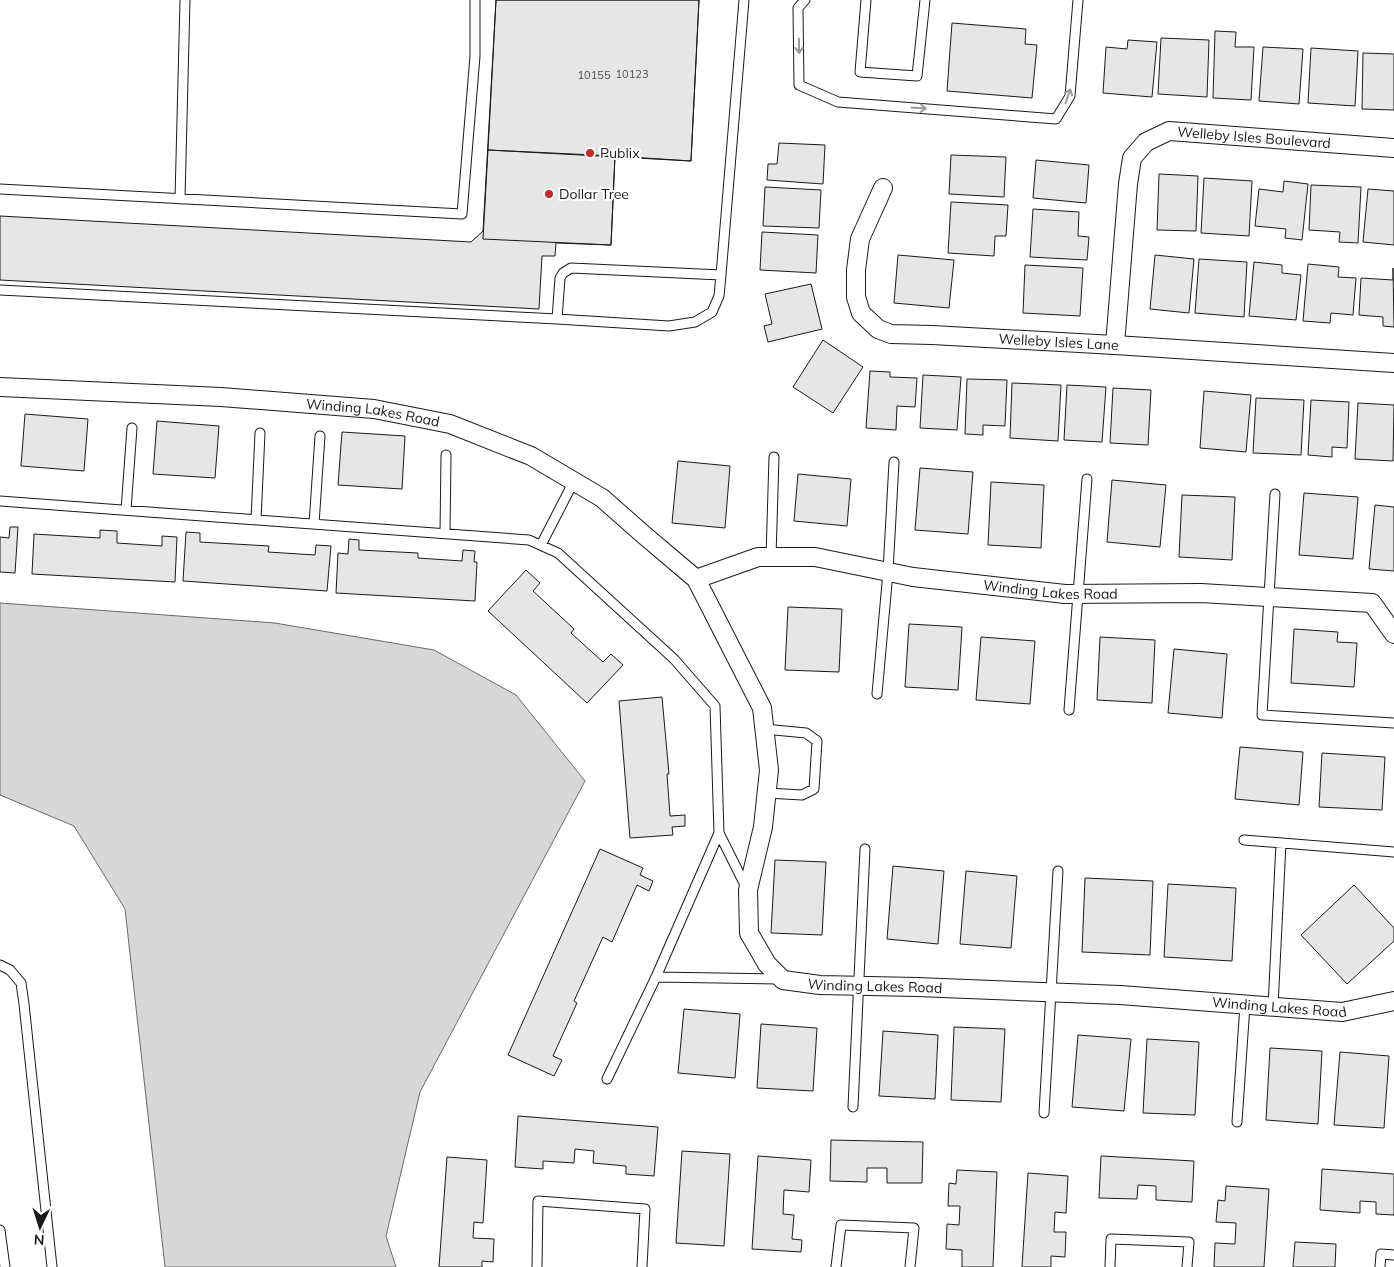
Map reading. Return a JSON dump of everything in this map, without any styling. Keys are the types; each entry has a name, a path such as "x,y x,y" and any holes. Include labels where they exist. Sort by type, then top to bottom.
{"street":[{"name":"Welleby Isles Boulevard","path":"1115,345 1128,184 1132,158 1146,142 1169,132 1394,148"},
{"name":"Welleby Isles Lane","path":"884,188 860,239 856,270 856,297 862,313 878,329 891,334 1394,362"},
{"name":"Winding Lakes Road","path":"0,387 221,396 374,409 450,424 532,456 602,498 696,579 762,708 769,770 763,827 748,890 750,933 766,964 783,980 820,986 1120,995 1342,1012 1394,1001"},
{"name":"Winding Lakes Road","path":"696,579 758,557 815,557 922,578 1064,594 1201,593 1372,603 1394,634"}],"lane":[{"path":"180,199 185,0"},
{"path":"0,189 462,214 475,56 474,0"},
{"path":"0,290 669,326 695,322 712,312 719,296 744,0"},
{"path":"805,0 798,8 799,85 838,102 1056,119 1070,96 1078,0"},
{"path":"866,0 860,72 917,76 925,0"},
{"path":"557,319 560,278 563,273 571,268 721,275"},
{"path":"126,510 132,428"},
{"path":"256,520 260,433"},
{"path":"314,524 320,436"},
{"path":"445,534 446,454"},
{"path":"771,557 774,457"},
{"path":"877,694 888,572 894,462"},
{"path":"1069,710 1087,479"},
{"path":"541,546 574,481"},
{"path":"1275,494 1262,715 1394,723"},
{"path":"0,501 529,540 558,554 674,659 715,706 720,833 748,890"},
{"path":"764,728 806,733 817,741 814,789 802,795 767,793"},
{"path":"606,1079 656,977 720,833"},
{"path":"1244,840 1394,852"},
{"path":"1273,1007 1281,843"},
{"path":"853,1107 865,849"},
{"path":"1044,1113 1058,871"},
{"path":"0,965 10,970 21,983 52,1267"},
{"path":"656,977 783,980"},
{"path":"1237,1122 1246,1005"},
{"path":"537,1267 538,1201 645,1209 642,1267"},
{"path":"836,1267 841,1225 914,1228 910,1267"},
{"path":"0,1230 5,1267"},
{"path":"1110,1267 1111,1240 1189,1242 1187,1267"},
{"path":"1380,1267 1381,1254 1394,1255"}],"shaded area":[{"path":"0,603 275,623 434,650 516,695 585,781 420,1092 386,1236 396,1267 165,1267 125,909 74,826 0,795"}],"building":[{"name":"Publix","path":"496,0 699,0 691,161 615,156 611,245 556,243 555,256 542,256 539,309 0,280 0,216 471,242 483,231"},
{"name":"Publix","path":"496,0 699,0 691,161 488,150"},
{"path":"952,23 1026,29 1025,44 1037,45 1032,98 947,91"},
{"path":"1215,31 1236,32 1235,47 1254,47 1251,100 1213,98"},
{"path":"1161,38 1209,40 1207,97 1158,94"},
{"path":"1128,40 1157,42 1152,97 1103,93 1106,47 1127,49"},
{"path":"1263,47 1303,49 1299,104 1259,101"},
{"path":"1311,48 1358,51 1355,106 1308,103"},
{"path":"1363,53 1394,54 1394,110 1362,109"},
{"path":"779,143 825,145 823,184 767,180 768,164 777,164"},
{"name":"Dollar Tree","path":"488,150 615,156 611,245 483,239"},
{"path":"951,155 1006,157 1004,197 949,194"},
{"path":"1036,160 1089,165 1086,203 1033,198"},
{"path":"1159,174 1198,176 1196,231 1157,230"},
{"path":"1204,178 1252,181 1249,236 1201,233"},
{"path":"1284,181 1308,184 1302,240 1285,238 1286,229 1255,226 1259,189 1283,192"},
{"path":"1311,185 1361,187 1358,243 1339,242 1340,232 1309,230"},
{"path":"765,187 821,190 819,228 763,226"},
{"path":"1368,189 1394,191 1394,245 1363,242"},
{"path":"951,202 1008,205 1006,236 995,236 994,256 948,253"},
{"path":"1033,209 1079,212 1078,236 1089,237 1087,260 1030,257"},
{"path":"762,232 818,235 816,273 760,270"},
{"path":"898,255 954,260 949,308 894,303"},
{"path":"1155,255 1194,259 1189,313 1150,309"},
{"path":"1199,259 1247,262 1244,317 1195,313"},
{"path":"1254,262 1282,265 1282,273 1301,275 1296,320 1249,316"},
{"path":"1308,264 1339,267 1338,277 1356,278 1353,315 1331,313 1330,323 1303,321"},
{"path":"1025,265 1083,268 1080,316 1023,313"},
{"path":"1393,268 1394,327 1383,326 1383,317 1359,315 1361,278 1393,280"},
{"path":"811,284 822,329 768,342 764,326 772,324 765,294"},
{"path":"823,340 863,367 833,413 793,387"},
{"path":"870,371 890,372 890,377 917,378 915,407 897,406 896,430 866,428"},
{"path":"923,375 961,377 957,430 920,428"},
{"path":"967,379 1007,380 1005,426 983,425 983,435 965,434"},
{"path":"1012,383 1061,385 1058,441 1010,438"},
{"path":"1067,385 1106,387 1102,442 1064,440"},
{"path":"1113,388 1151,390 1148,445 1110,443"},
{"path":"1204,391 1251,395 1246,452 1200,448"},
{"path":"1256,398 1304,400 1301,455 1253,453"},
{"path":"1311,400 1349,402 1347,448 1332,447 1332,457 1308,455"},
{"path":"1358,403 1394,405 1393,461 1355,459"},
{"path":"25,414 88,419 84,471 21,466"},
{"path":"157,421 219,426 215,478 153,474"},
{"path":"342,432 405,436 402,489 338,485"},
{"path":"678,461 730,466 725,528 672,523"},
{"path":"920,468 973,472 968,534 915,530"},
{"path":"798,474 851,479 847,526 794,521"},
{"path":"1112,480 1166,485 1160,547 1107,542"},
{"path":"991,482 1044,485 1041,548 988,545"},
{"path":"1304,493 1358,497 1353,559 1299,555"},
{"path":"1182,495 1235,497 1232,560 1179,557"},
{"path":"1375,505 1394,507 1394,571 1369,569"},
{"path":"10,527 18,527 15,573 0,572 0,537 9,538"},
{"path":"100,530 117,531 117,543 162,546 162,536 177,537 175,582 32,574 34,534 100,538"},
{"path":"186,532 200,533 200,542 269,546 268,552 315,555 316,545 331,546 327,591 183,581"},
{"path":"349,539 359,540 359,550 418,553 418,558 462,561 463,550 475,551 474,562 477,562 475,601 336,593 338,553 348,554"},
{"path":"526,570 540,583 533,591 574,629 571,633 603,662 611,654 623,665 587,703 488,611"},
{"path":"788,607 842,609 839,672 785,670"},
{"path":"909,624 962,627 958,690 905,687"},
{"path":"1294,629 1338,632 1337,642 1357,643 1354,687 1291,683"},
{"path":"981,637 1035,641 1030,704 976,700"},
{"path":"1100,637 1155,640 1152,703 1097,700"},
{"path":"1174,649 1227,654 1222,718 1168,713"},
{"path":"662,697 669,774 667,774 670,816 685,815 685,826 672,827 673,835 630,838 619,701"},
{"path":"1240,747 1303,752 1299,805 1235,799"},
{"path":"1322,753 1385,757 1382,810 1319,807"},
{"path":"600,849 643,868 640,875 653,881 649,891 637,885 612,942 603,937 574,1001 577,1003 553,1056 562,1060 554,1076 508,1055"},
{"path":"775,860 826,862 822,935 771,933"},
{"path":"893,866 944,871 938,944 887,939"},
{"path":"966,871 1017,876 1011,948 960,944"},
{"path":"1085,878 1153,881 1150,955 1082,952"},
{"path":"1168,884 1236,888 1232,961 1164,957"},
{"path":"1354,885 1394,928 1394,941 1347,984 1301,935"},
{"path":"684,1009 740,1014 735,1078 678,1073"},
{"path":"761,1024 817,1028 813,1091 757,1088"},
{"path":"954,1027 1005,1029 1001,1102 951,1100"},
{"path":"883,1031 938,1035 935,1099 879,1096"},
{"path":"1078,1035 1131,1039 1124,1111 1072,1107"},
{"path":"1147,1039 1199,1042 1195,1115 1143,1113"},
{"path":"1270,1048 1322,1051 1318,1124 1266,1120"},
{"path":"1340,1052 1389,1056 1384,1128 1334,1125"},
{"path":"518,1116 658,1127 654,1176 626,1174 626,1166 593,1163 594,1151 575,1149 574,1163 543,1161 543,1169 515,1167"},
{"path":"831,1140 923,1142 922,1183 887,1183 887,1168 867,1168 867,1182 830,1181"},
{"path":"682,1151 730,1154 724,1246 676,1243"},
{"path":"758,1156 811,1160 809,1192 784,1190 783,1214 794,1215 792,1239 802,1240 801,1252 752,1249"},
{"path":"1101,1156 1194,1161 1192,1202 1156,1200 1156,1186 1138,1185 1137,1199 1099,1198"},
{"path":"447,1157 487,1160 483,1223 474,1222 473,1238 494,1239 493,1262 482,1261 482,1267 439,1267"},
{"path":"1322,1169 1394,1174 1394,1215 1376,1214 1376,1202 1360,1201 1360,1213 1320,1210"},
{"path":"957,1170 997,1172 993,1267 962,1267 962,1250 946,1249 947,1224 959,1225 960,1206 948,1206 949,1183 956,1184"},
{"path":"1028,1173 1068,1176 1066,1213 1055,1212 1054,1232 1066,1232 1065,1257 1051,1256 1051,1267 1022,1267"},
{"path":"1226,1186 1269,1189 1264,1267 1214,1267 1215,1243 1235,1244 1236,1223 1216,1222 1218,1200 1225,1201"},
{"path":"1295,1242 1336,1244 1335,1267 1293,1267"}],"place":[{"name":"Publix","path":"590,153"},
{"name":"Dollar Tree","path":"549,194"}]}
